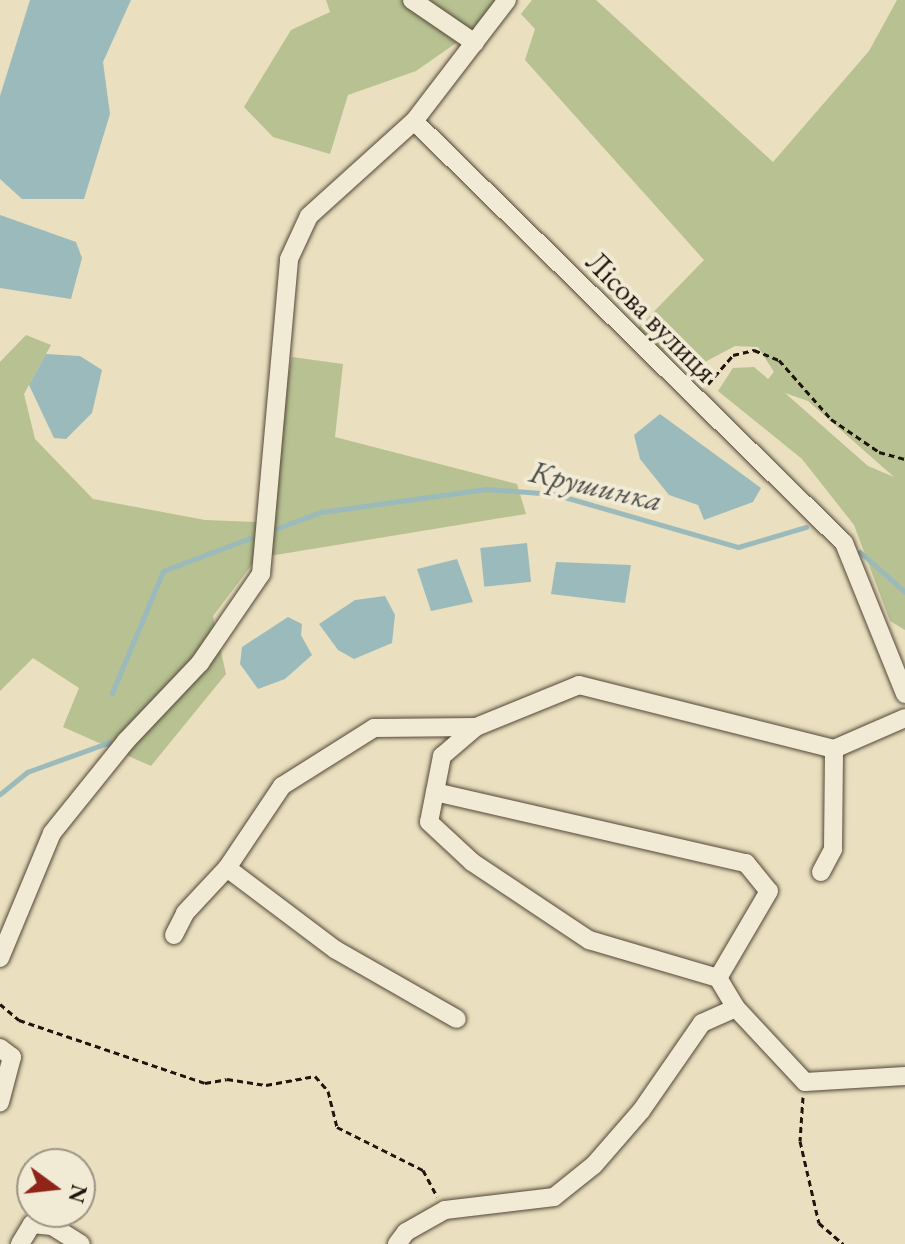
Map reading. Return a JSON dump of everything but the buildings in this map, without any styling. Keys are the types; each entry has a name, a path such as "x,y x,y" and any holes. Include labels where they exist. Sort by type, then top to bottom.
{"street":[{"path":"412,0 475,43"},
{"path":"0,958 52,833 126,741 200,663 261,574 289,259 309,216 414,121 507,0"},
{"name":"Лісова вулиця","path":"414,121 844,543 905,694"},
{"path":"905,718 834,749 579,685 476,727 442,756 429,822 472,862 589,940 718,978 736,1008 805,1082 905,1076"},
{"path":"174,935 185,913 227,868 282,786 374,728 476,727"},
{"path":"821,872 833,849 834,749"},
{"path":"435,792 746,863 769,891 718,978"},
{"path":"227,868 336,950 457,1019"},
{"path":"397,1244 406,1232 445,1210 554,1197 594,1165 641,1111 702,1023 736,1008"},
{"path":"0,1048 12,1057 0,1102"},
{"path":"20,1244 32,1224 52,1226 81,1244"}],"path":[{"path":"694,399 733,355 754,350 779,360 831,419 879,452 905,459"},
{"path":"0,1004 19,1020 205,1083 227,1079 266,1085 315,1076 328,1091 337,1127 423,1170 445,1210"},
{"path":"805,1082 800,1141 809,1182 819,1223 843,1244"}],"green space":[{"path":"326,0 497,0 479,27 416,71 348,95 330,154 273,137 244,107 291,30 330,12"},
{"path":"532,0 596,0 773,162 869,51 897,0 905,0 905,630 890,621 854,525 802,459 718,391 733,368 754,367 768,379 774,372 758,347 735,346 688,371 637,329 704,260 525,60 535,29 521,14","holes":["785,393 808,401 894,477 868,466"]},
{"path":"26,335 51,345 24,394 35,439 93,499 205,520 259,522 292,357 343,364 335,437 517,484 526,514 257,558 213,616 226,674 151,766 63,727 79,688 33,658 0,691 0,362"}],"water":[{"path":"30,0 131,0 103,62 110,114 84,199 22,199 0,179 0,96"},
{"path":"0,215 76,242 82,258 71,299 0,288"},
{"path":"46,354 80,356 102,370 92,413 66,439 54,438 29,385"},
{"path":"660,414 761,488 753,502 704,520 698,505 669,495 640,459 634,435"},
{"path":"527,543 531,582 484,587 480,548"},
{"path":"457,559 473,602 431,611 417,569"},
{"path":"556,562 631,565 625,603 551,594"},
{"path":"385,596 395,615 392,643 354,659 338,650 319,624 355,600"},
{"path":"288,617 302,624 301,635 312,655 285,679 258,689 240,664 242,647"}],"waterway":[{"name":"Крушинка","path":"278,528 321,512 486,489 554,494 738,547 806,527"},
{"name":"Крушинка","path":"112,693 163,571 250,538"},
{"name":"Крушинка","path":"860,552 905,592"},
{"name":"Крушинка","path":"0,794 27,772 110,742"}]}
